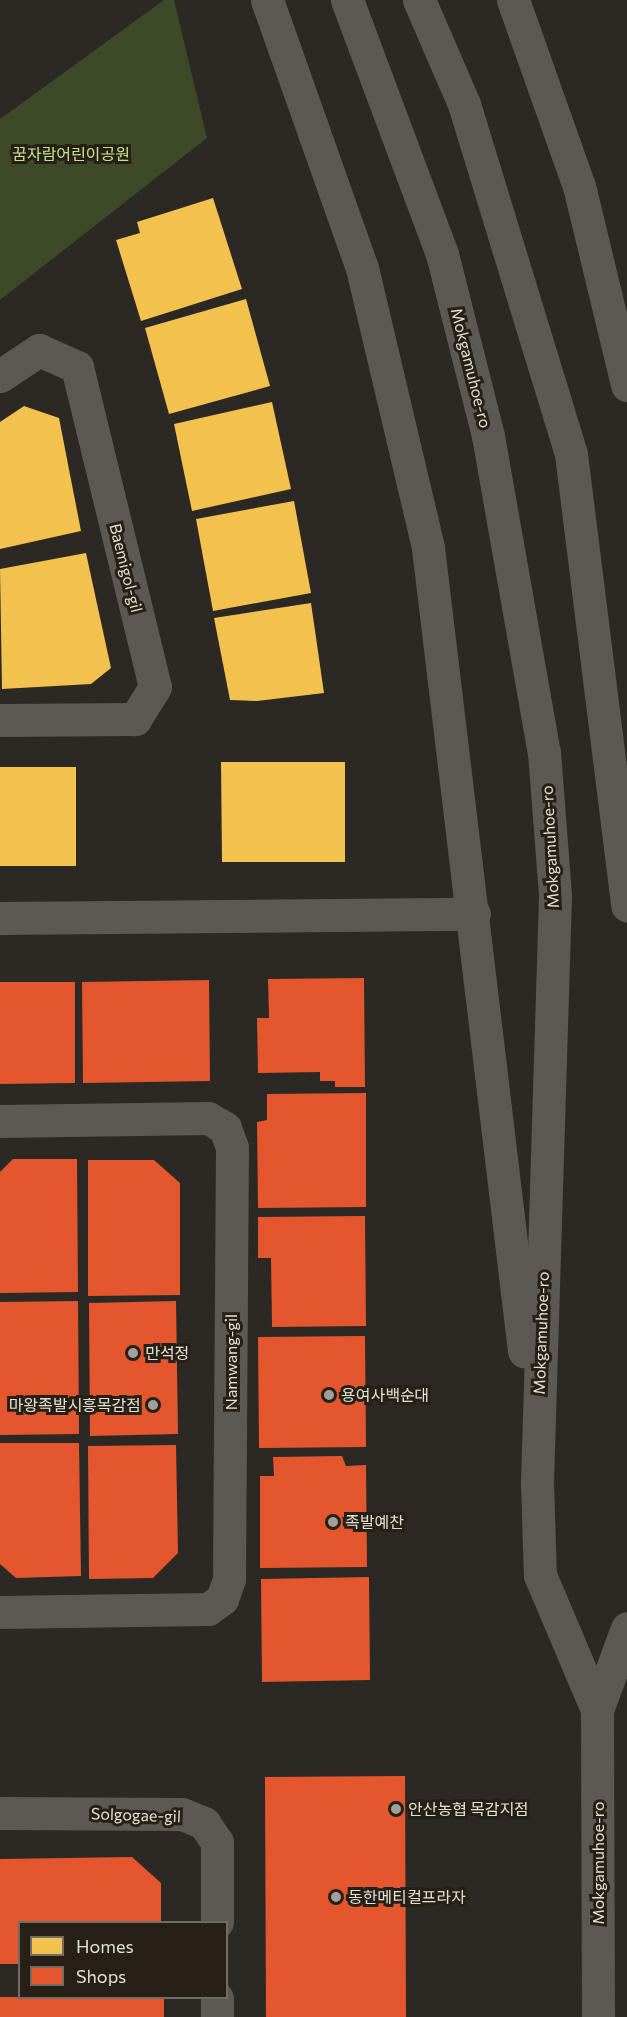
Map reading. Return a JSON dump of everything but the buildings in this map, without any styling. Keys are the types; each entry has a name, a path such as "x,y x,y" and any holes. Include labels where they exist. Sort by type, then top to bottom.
{"main road":[{"path":"267,0 362,268 428,548 474,914 537,1482"},
{"name":"Mokgamuhoe-ro","path":"347,0 445,265 488,436 544,752 555,896 537,1482 540,1575 597,1710"},
{"path":"419,0 464,104 571,454 627,906"},
{"path":"513,0 579,186 627,385"},
{"name":"Baemigol-gil","path":"0,376 39,350 77,367 155,687 135,719 0,720"},
{"path":"0,918 474,914"},
{"name":"Namwang-gil","path":"0,1121 208,1118 225,1128 232,1147 229,1579 222,1599 208,1609 0,1612"},
{"name":"Mokgamuhoe-ro","path":"598,2017 597,1710 627,1628"},
{"name":"Solgogae-gil","path":"0,1813 182,1814 204,1823 217,1842 217,1921"},
{"path":"217,1999 217,2017"}],"green space":[{"name":"꿈자람어린이공원","path":"164,0 174,0 207,138 0,300 0,119"}],"place":[{"name":"만석정","path":"133,1353"},
{"name":"용여사백순대","path":"329,1395"},
{"name":"마왕족발시흥목감점","path":"153,1405"},
{"name":"족발예찬","path":"333,1522"},
{"name":"안산농협 목감지점","path":"396,1809"},
{"name":"동한메티컬프라자","path":"336,1897"}]}
